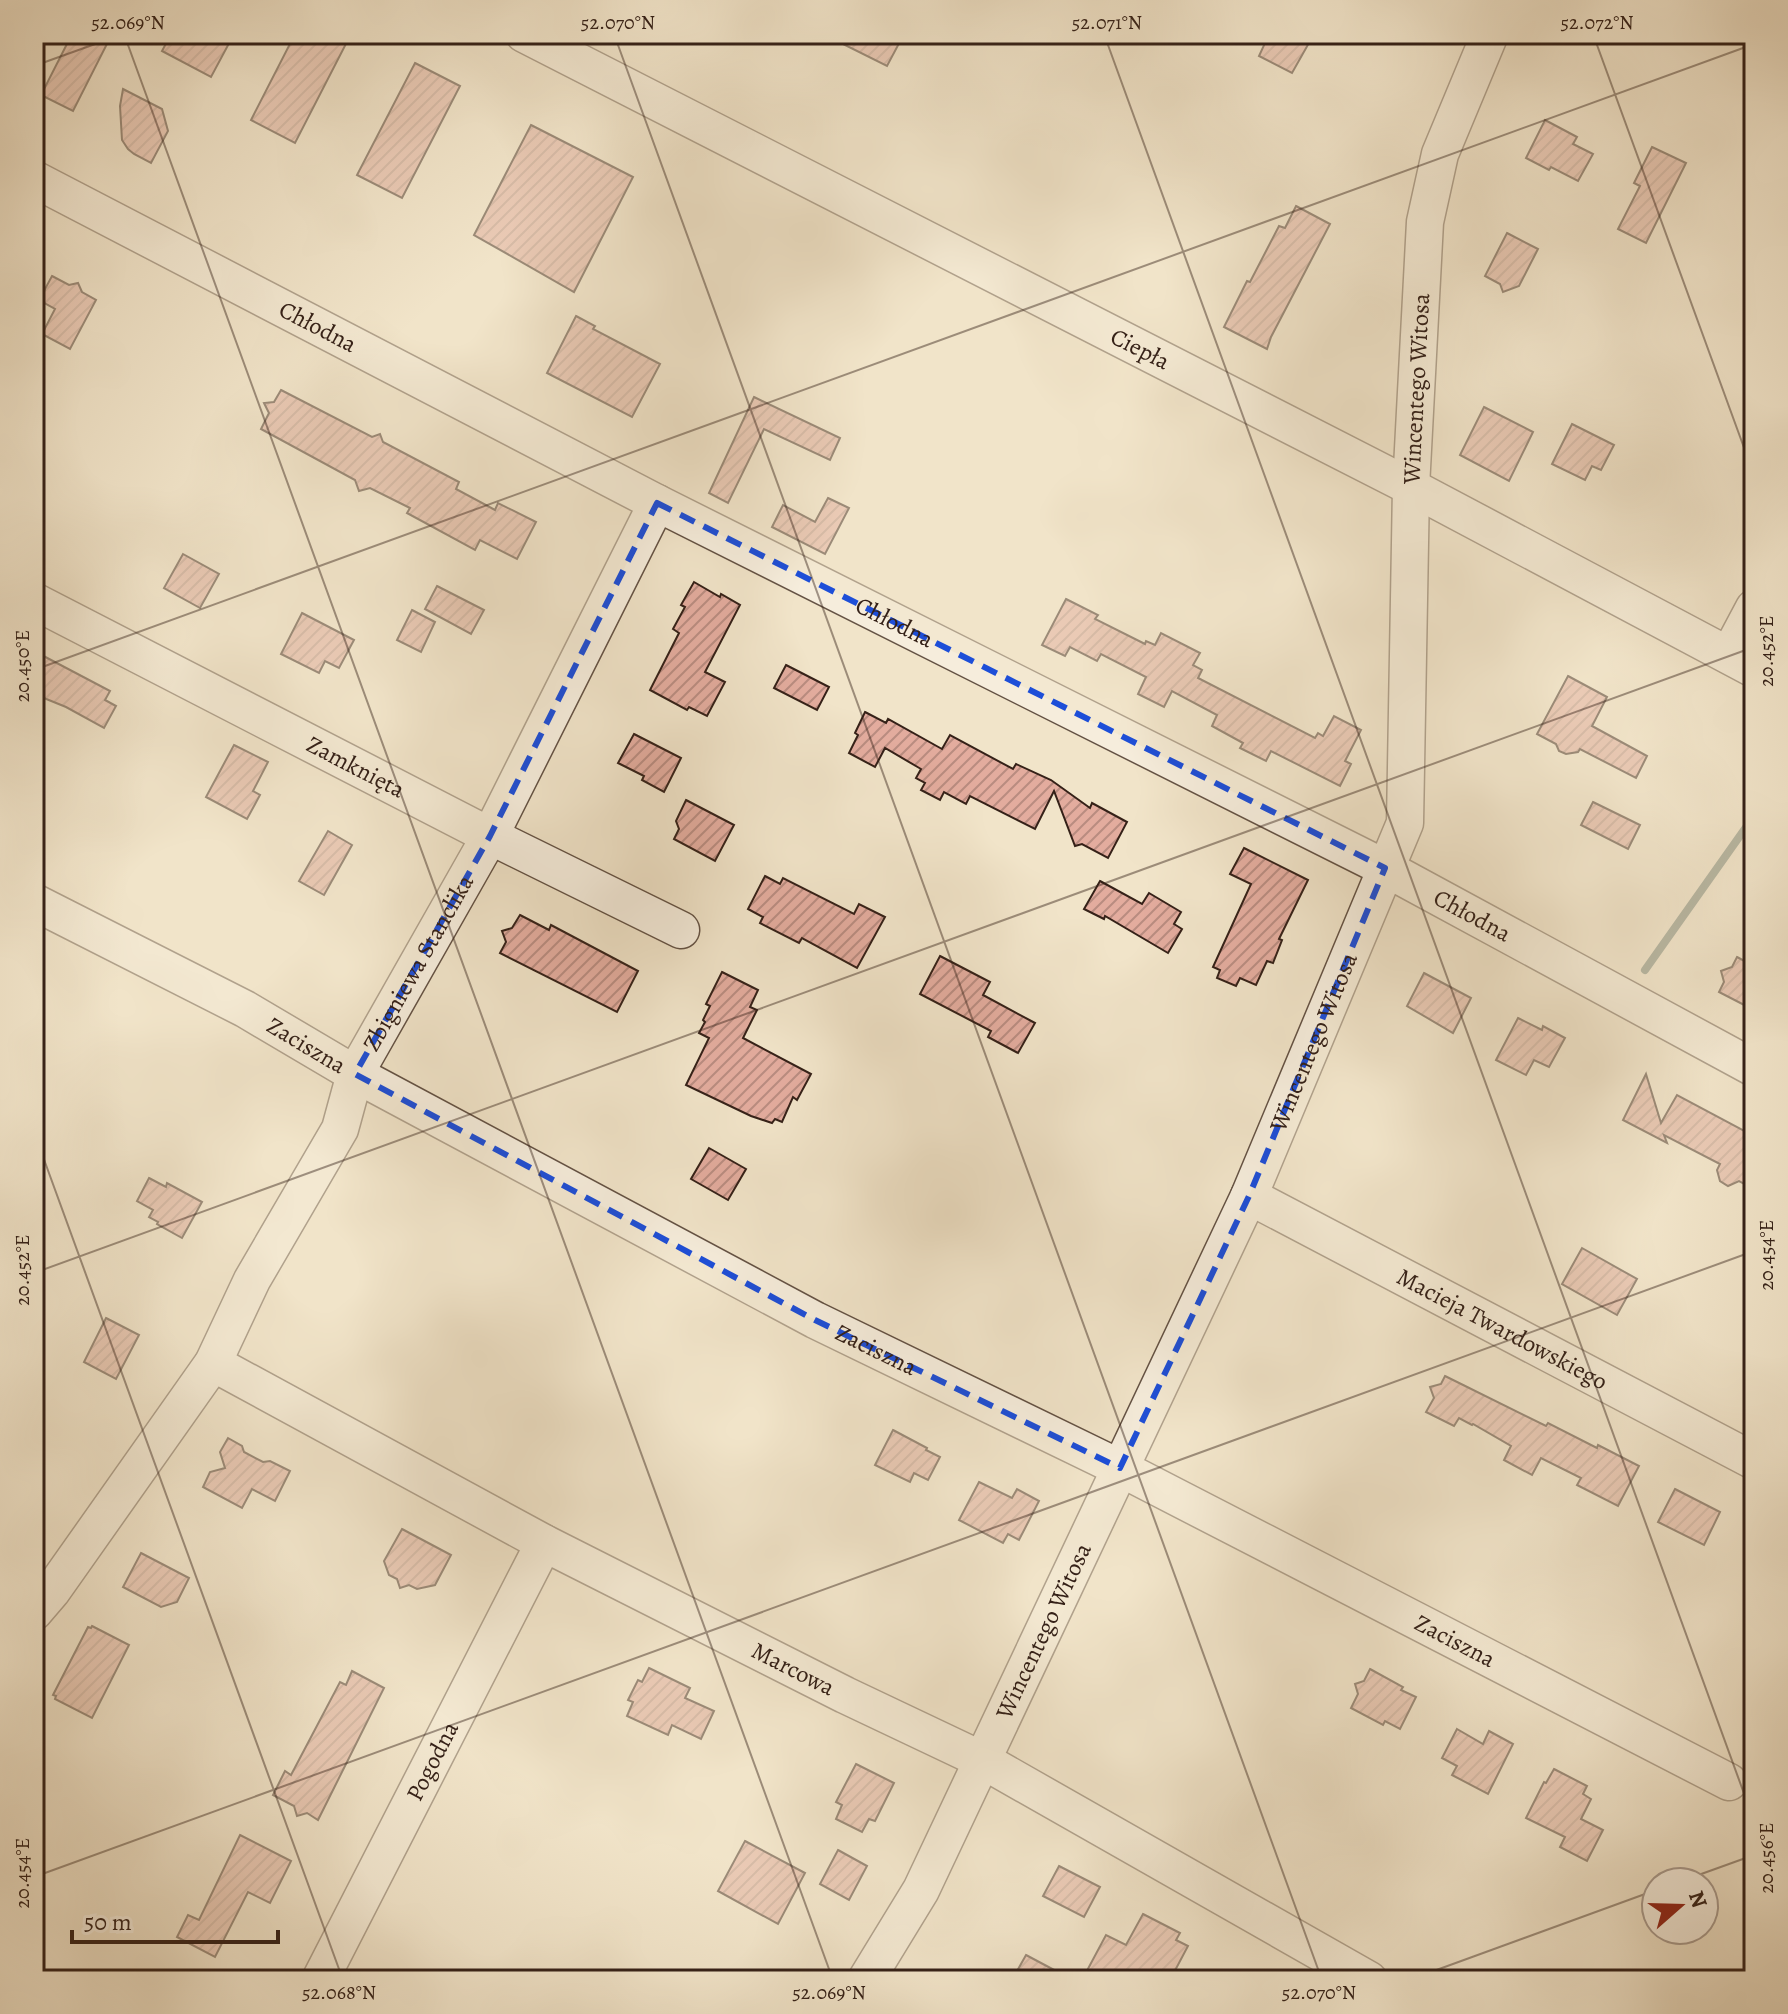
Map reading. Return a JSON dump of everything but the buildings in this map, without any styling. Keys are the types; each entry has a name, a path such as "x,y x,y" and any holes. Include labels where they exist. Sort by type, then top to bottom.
{"street":[{"name":"Ciepła","path":"524,34 1411,487 1741,662"},
{"name":"Wincentego Witosa","path":"866,1980 921,1890 1249,1196 1405,823 1411,487 1425,222 1440,154 1490,34"},
{"name":"Chłodna","path":"34,179 657,503 1385,868 1754,1068"},
{"name":"Zbigniewa Stanclika","path":"34,1612 213,1363 252,1280 340,1129 355,1074 490,836 657,503"},
{"name":"Zamknięta","path":"34,601 490,836 681,930"},
{"path":"1741,662 1754,608"},
{"name":"Zaciszna","path":"34,902 245,1009 355,1074 815,1320 1120,1468 1729,1782"},
{"name":"Macieja Twardowskiego","path":"1249,1196 1754,1461"},
{"name":"Marcowa","path":"213,1363 544,1543 845,1695 982,1760 1369,1980"},
{"name":"Pogodna","path":"320,1980 544,1543"}],"highlighted area":[{"path":"657,503 1385,868 1249,1196 1120,1468 815,1320 355,1074 490,836"}],"waterway":[{"path":"1645,970 1754,816"}]}
